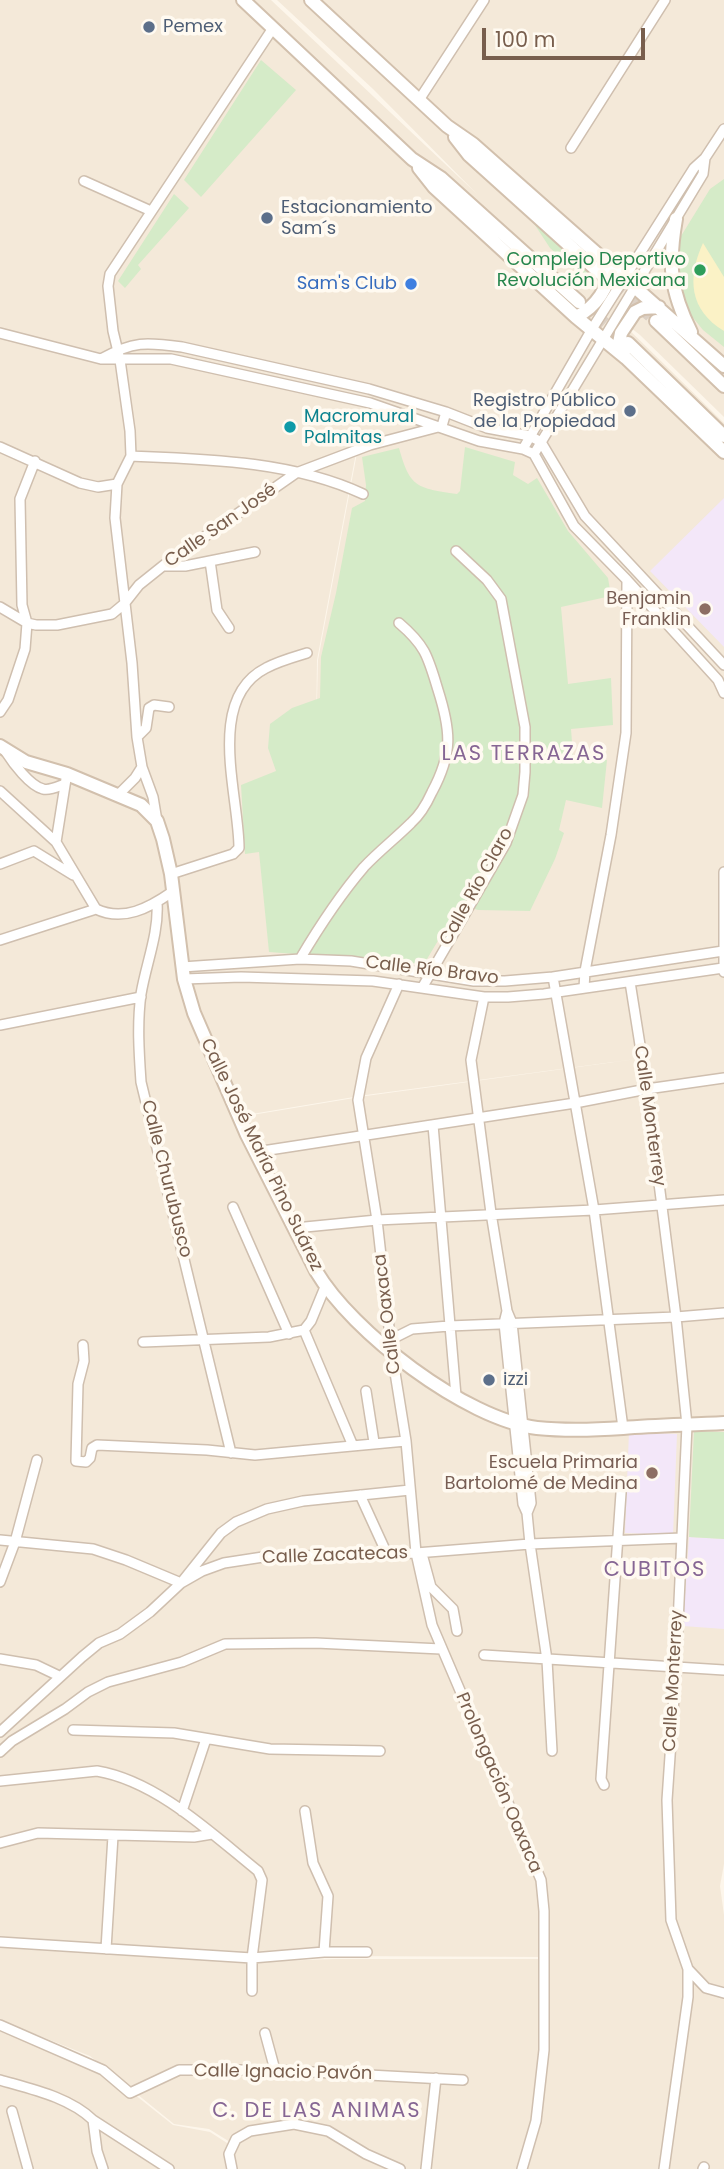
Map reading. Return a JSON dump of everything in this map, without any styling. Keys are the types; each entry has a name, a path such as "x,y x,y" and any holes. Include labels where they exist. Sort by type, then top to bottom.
{"main road":[{"path":"243,0 412,159 434,187 626,359 724,452"},
{"path":"311,0 447,126 469,155 605,269 635,286 724,366"},
{"path":"412,159 441,178 579,302"},
{"path":"676,219 670,253 671,277 679,309 694,338"},
{"path":"576,317 594,304 608,285 605,269"},
{"path":"626,359 619,343 621,333 629,320 635,312 659,307"},
{"path":"656,321 724,386"},
{"path":"628,343 724,436"},
{"path":"2,749 66,779 141,805 157,821"},
{"name":"Calle José María Pino Suárez","path":"157,821 170,874 183,973 218,1072 325,1287 347,1313 392,1354 456,1396 519,1424 592,1431 724,1423"}],"street":[{"path":"419,100 484,0"},
{"path":"571,148 665,0"},
{"path":"157,821 137,737 132,663 115,518 117,484 131,456 130,430 108,286 110,274 273,28"},
{"path":"523,449 624,278 694,168 705,158 724,129"},
{"path":"534,454 703,174 705,158"},
{"path":"84,181 151,211"},
{"path":"0,333 101,359 171,359 370,403 479,441 523,449 534,454 569,519 724,687"},
{"path":"101,359 127,345 157,343 182,346 369,389 446,412 487,428 530,436 541,442 585,516 724,665"},
{"path":"442,426 446,412"},
{"name":"Calle San José","path":"0,607 27,623 57,625 112,614 139,585 164,565 296,473 370,444 442,426"},
{"path":"0,447 80,483 98,487 117,484"},
{"path":"131,456 208,459 296,473 348,487 363,494"},
{"path":"0,712 8,701 25,649 27,623 22,605 20,499 35,461"},
{"name":"Calle Río Claro","path":"422,988 506,843 523,795 525,772 525,727 505,612 495,589 456,551"},
{"path":"164,565 185,566 256,552"},
{"path":"210,561 217,611 229,628"},
{"path":"584,988 626,733 627,561"},
{"path":"300,959 361,871 414,821 444,769 449,746 448,731 429,661 422,644 399,622"},
{"path":"170,874 233,854 239,848 229,751 236,702 243,687 265,668 307,653"},
{"path":"137,737 149,720 149,708 154,705 169,706"},
{"path":"2,749 15,766 43,789 50,789 66,779"},
{"path":"118,795 142,767"},
{"path":"56,842 66,779"},
{"path":"0,791 56,842 96,909 106,914 120,915 138,911 157,903 172,892"},
{"path":"0,864 34,851 76,877"},
{"path":"724,872 724,971"},
{"name":"Calle Churubusco","path":"157,903 158,920 141,996 141,1082 231,1453"},
{"path":"0,940 96,909"},
{"name":"Calle Río Bravo","path":"183,973 300,959 351,961 489,981 553,977 723,951"},
{"name":"Calle Río Bravo","path":"183,973 399,984 484,997 508,997 724,971"},
{"path":"553,977 594,1210 623,1428"},
{"name":"Calle Monterrey","path":"630,982 647,1089 687,1425 667,1800 671,1920 688,1969 688,1997 664,2169"},
{"name":"Calle Oaxaca","path":"399,984 366,1058 358,1100 377,1220 419,1553 432,1625 441,1649"},
{"path":"0,1025 141,996"},
{"path":"484,997 471,1060 507,1311 519,1424 523,1504 527,1514 547,1660 552,1751"},
{"path":"256,1152 724,1077"},
{"path":"433,1125 456,1396"},
{"path":"295,1228 377,1220 594,1210 724,1200"},
{"path":"233,1207 289,1334"},
{"path":"143,1342 205,1341 289,1334 303,1330 311,1321 325,1287"},
{"path":"392,1339 412,1329 676,1317 724,1312"},
{"path":"303,1330 353,1446"},
{"path":"83,1345 84,1361 78,1384 76,1461 86,1462 90,1458 92,1448 97,1445 255,1455 406,1441"},
{"path":"366,1391 374,1443"},
{"path":"0,1582 15,1542 37,1460"},
{"path":"0,1732 59,1676 99,1643 137,1623 181,1583 221,1533 253,1514 303,1501 410,1490"},
{"path":"604,1785 601,1779 621,1493"},
{"path":"360,1495 387,1554"},
{"name":"Calle Zacatecas","path":"181,1583 202,1571 225,1563 263,1557 419,1553 530,1544 681,1538"},
{"path":"0,1540 93,1549 181,1583"},
{"path":"419,1553 431,1587 453,1609 457,1631"},
{"path":"0,1752 12,1741 108,1682 182,1662 225,1644 316,1643 441,1649"},
{"name":"Prolongación Oaxaca","path":"441,1649 541,1880 544,1912 544,2050 536,2121 522,2169"},
{"path":"484,1655 724,1670"},
{"path":"0,1659 36,1665 59,1676"},
{"path":"73,1730 174,1733 270,1749 380,1751"},
{"path":"182,1811 206,1739"},
{"path":"0,1781 97,1770 111,1773 182,1811 258,1871 262,1880 252,1958 251,1991"},
{"path":"305,1811 313,1863 328,1896 324,1952"},
{"path":"0,1843 38,1833 194,1837 212,1834"},
{"path":"106,1949 113,1836"},
{"path":"0,1942 252,1958 324,1952 367,1952"},
{"path":"688,1969 706,1988 724,1993"},
{"name":"Calle Ignacio Pavón","path":"0,2025 103,2070 130,2093 179,2070 275,2070 463,2080"},
{"path":"265,2033 275,2070"},
{"path":"426,2169 436,2078"},
{"path":"0,2080 45,2093 85,2112 159,2166 169,2169"},
{"path":"12,2111 28,2169"},
{"path":"93,2120 97,2151 103,2169"},
{"path":"232,2169 229,2154 236,2139 250,2132 293,2124 328,2131 366,2154 400,2169"}],"shaded area":[{"path":"0,0 271,0 477,194 373,89 277,0 724,0 724,417 640,335 613,314 724,423 724,1864 720,1886 724,1915 724,2169 523,2169 531,2124 521,2169 234,2169 230,2142 209,2129 174,2124 90,2056 0,2020 0,1947 64,1948 249,1962 335,1959 541,1959 541,1994 543,1957 335,1956 250,1961 62,1946 0,1945 0,747 27,764 139,808 152,825 167,878 176,944 168,876 190,869 168,875 154,824 140,807 27,759 0,743","holes":["408,436 357,453 318,660 316,739 317,660 356,453","651,1057 366,1096 240,1117 290,1222 214,1072 240,1116 366,1095","404,1439 431,1626 451,1678 527,1841 450,1678 430,1626 417,1549"]},
{"name":"Benjamin Franklin","path":"724,498 724,647 650,571"},
{"name":"Escuela Primaria Bartolomé de Medina","path":"629,1432 677,1434 673,1535 625,1533"},
{"path":"689,1537 724,1539 724,1629 683,1626"},
{"path":"0,2022 90,2059 173,2125 210,2132 227,2143 230,2169 0,2169"}],"green space":[{"path":"261,60 296,90 201,197 184,180"},
{"name":"Complejo Deportivo Revolución Mexicana","path":"724,179 724,347 703,330 690,314 676,279 678,241 710,189"},
{"path":"174,194 189,208 138,265 141,269 125,288 118,281"},
{"path":"531,219 594,273 587,281 550,248"},
{"path":"465,447 515,462 513,475 528,484 537,478 568,531 608,578 611,596 561,607 568,684 611,678 613,725 571,729 573,756 607,760 602,808 566,800 559,830 564,833 555,859 530,911 478,910 460,904 424,964 269,952 259,852 245,854 241,785 276,771 268,748 270,724 292,708 320,698 321,657 352,508 365,501 362,457 399,448 407,471 417,484 457,494 460,491"},
{"path":"694,1431 724,1432 724,1539 689,1537"}],"sand":[{"path":"703,243 724,277 724,331 704,313 694,292 695,269"}],"tunnel":[{"path":"600,273 656,321"},
{"path":"582,304 627,342"}],"place":[{"name":"Pemex","path":"149,27"},
{"name":"Estacionamiento Sam´s","path":"267,218"},
{"name":"Complejo Deportivo Revolución Mexicana","path":"700,270"},
{"name":"Sam's Club","path":"411,284"},
{"name":"Registro Público de la Propiedad","path":"630,411"},
{"name":"Macromural Palmitas","path":"290,427"},
{"name":"Benjamin Franklin","path":"705,609"},
{"name":"izzi","path":"489,1380"},
{"name":"Escuela Primaria Bartolomé de Medina","path":"652,1473"}],"district":[{"name":"LAS TERRAZAS","path":"524,755"},
{"name":"CUBITOS","path":"655,1571"},
{"name":"C. DE LAS ANIMAS","path":"317,2112"}]}
